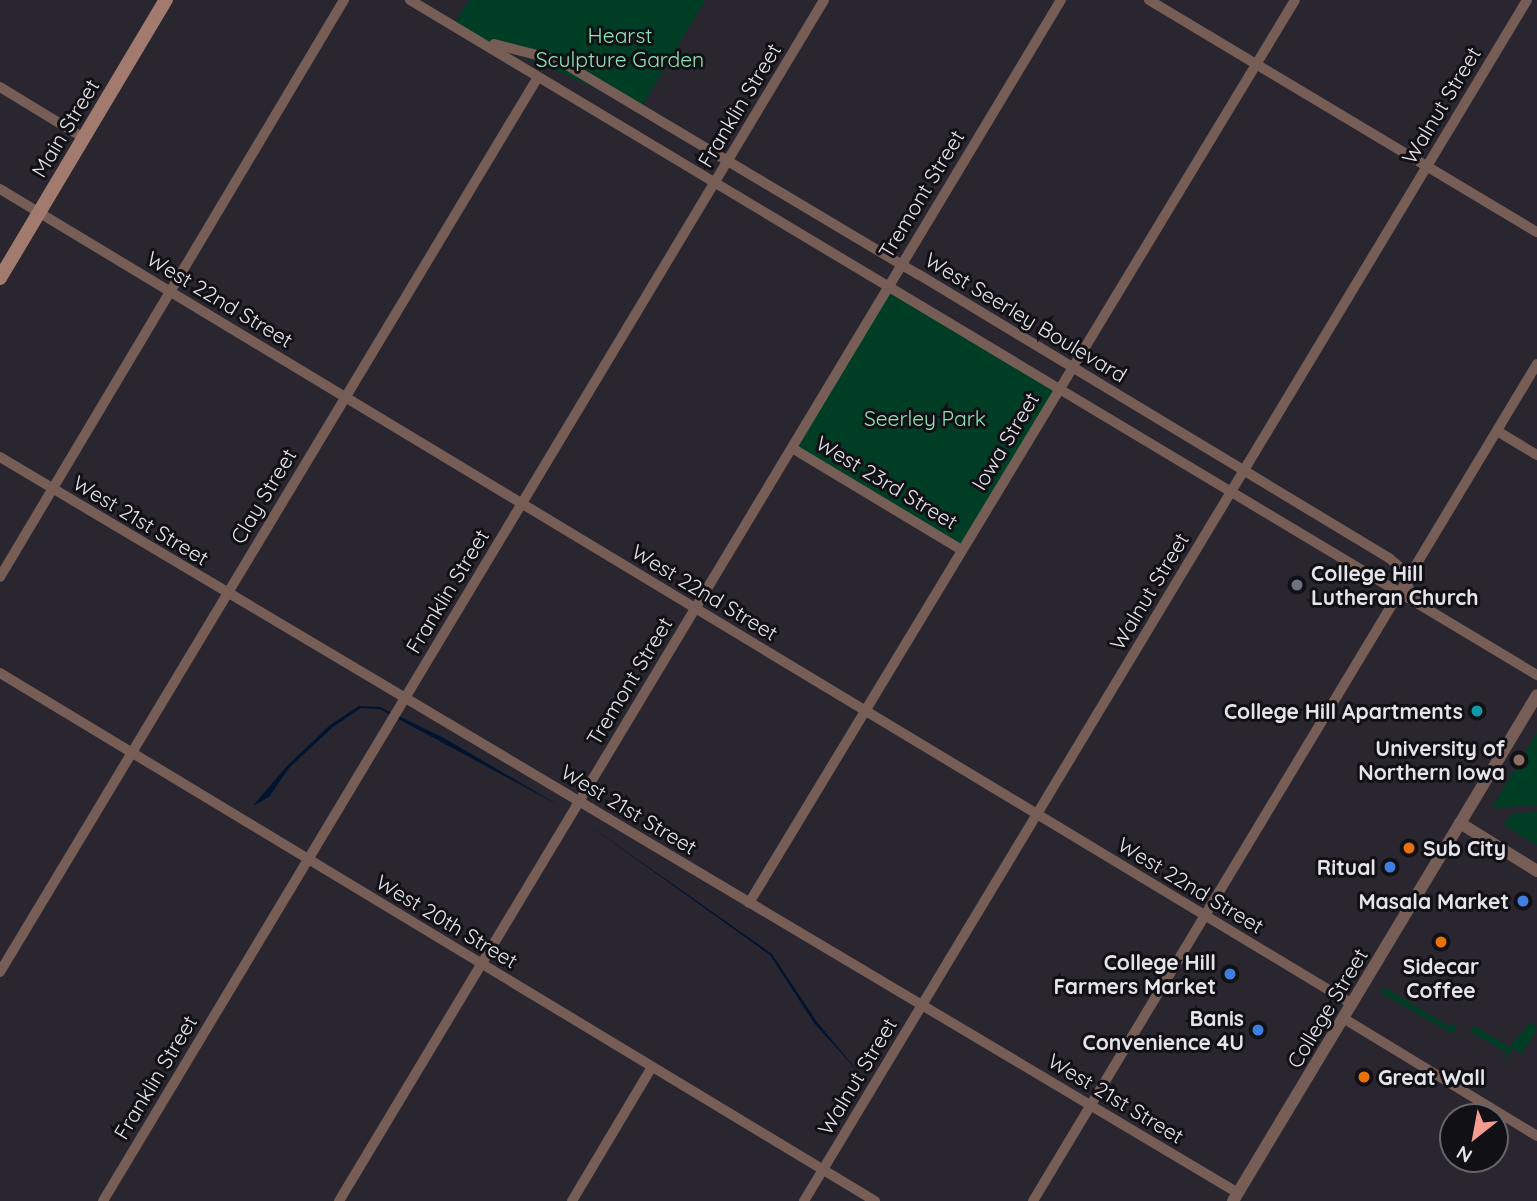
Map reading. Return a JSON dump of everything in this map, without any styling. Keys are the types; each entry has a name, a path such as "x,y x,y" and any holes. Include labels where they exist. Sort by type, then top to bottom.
{"main road":[{"name":"Main Street","path":"0,278 166,0"}],"street":[{"path":"0,577 344,0"},
{"name":"West Seerley Boulevard","path":"410,0 1537,675"},
{"name":"Franklin Street","path":"103,1201 824,0"},
{"name":"Tremont Street","path":"339,1201 1061,0"},
{"path":"1149,0 1537,232"},
{"name":"Iowa Street","path":"749,902 1295,0"},
{"name":"Walnut Street","path":"804,1201 1527,0"},
{"name":"West Seerley Boulevard","path":"453,26 506,49 560,61 728,160 1389,558 1407,580 1416,598 1442,618"},
{"name":"Clay Street","path":"0,972 538,77"},
{"path":"0,87 84,138"},
{"name":"West 22nd Street","path":"0,189 1352,1004"},
{"path":"1033,1201 1537,364"},
{"path":"1497,431 1537,455"},
{"name":"West 23rd Street","path":"792,448 962,550"},
{"name":"West 21st Street","path":"0,457 228,593 401,703 579,802 749,902 1090,1105 1236,1197"},
{"name":"West 20th Street","path":"0,673 875,1201"},
{"name":"College Street","path":"1236,1197 1537,695"},
{"path":"1460,823 1537,871"},
{"path":"1343,1018 1537,1136"},
{"path":"572,1201 652,1067"}],"green space":[{"name":"Hearst Sculpture Garden","path":"469,0 705,0 641,108 453,26"},
{"name":"Seerley Park","path":"888,287 1059,389 962,550 792,447"},
{"path":"1537,732 1537,805 1494,808 1494,804"},
{"path":"1537,812 1537,846 1504,825 1512,813"},
{"path":"1384,987 1451,1027 1458,1021 1453,1034 1381,993"},
{"path":"1532,1022 1537,1029 1522,1054 1512,1048 1504,1062 1506,1053 1470,1031 1474,1026 1509,1047"}],"water":[{"path":"359,706 380,707 444,738 560,806 380,709 361,708 333,727 289,768 269,797 253,806 287,766 330,725"},
{"path":"583,821 772,954 817,1022 861,1075 814,1023 770,955"}],"place":[{"name":"College Hill Lutheran Church","path":"1297,585"},
{"name":"College Hill Apartments","path":"1477,711"},
{"name":"University of Northern Iowa","path":"1519,760"},
{"name":"Sub City","path":"1409,848"},
{"name":"Ritual","path":"1390,867"},
{"name":"Masala Market","path":"1523,901"},
{"name":"Sidecar Coffee","path":"1441,942"},
{"name":"College Hill Farmers Market","path":"1230,974"},
{"name":"Banis Convenience 4U","path":"1258,1030"},
{"name":"Great Wall","path":"1364,1077"}]}
